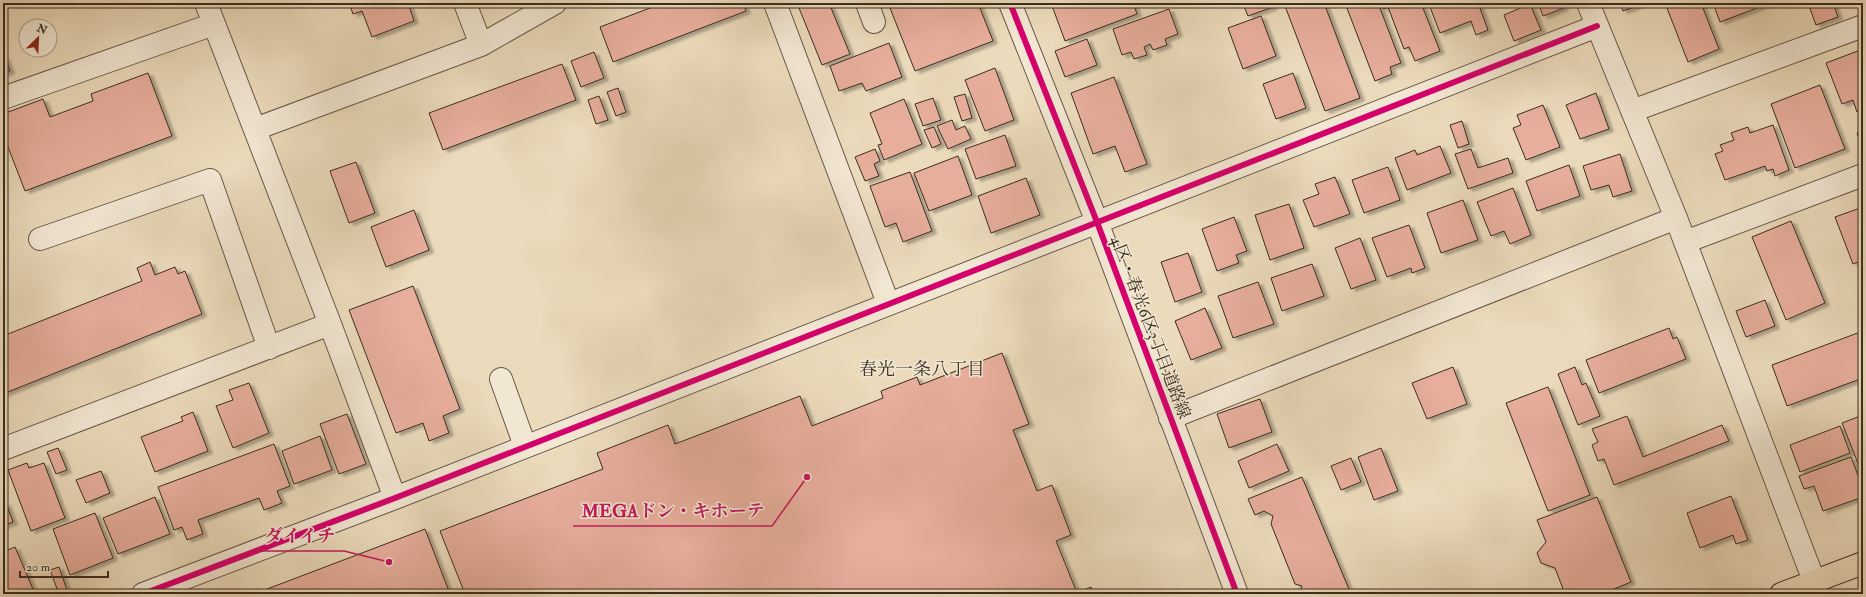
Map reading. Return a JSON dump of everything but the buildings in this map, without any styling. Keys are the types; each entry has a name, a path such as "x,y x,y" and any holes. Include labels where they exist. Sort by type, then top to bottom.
{"highway":[{"path":"1797,589 1863,563"}],"street":[{"path":"206,3 330,324 395,498"},
{"path":"465,3 481,45"},
{"path":"255,130 481,45 555,3"},
{"path":"774,3 888,303"},
{"name":"4区・春光6区3丁目道路線","path":"1010,3 1097,222 1237,594"},
{"path":"1588,3 1685,242 1797,589"},
{"path":"3,98 214,24"},
{"path":"142,594 395,498 888,303 1597,26"},
{"path":"1632,110 1863,26"},
{"path":"1685,242 1863,175"},
{"path":"40,239 210,180 269,348"},
{"path":"1170,418 1676,218"},
{"path":"3,449 330,324"},
{"path":"501,379 525,446"}],"cycle path":[{"path":"1010,3 1097,222 1237,594"},
{"path":"143,594 395,498 1597,26"}],"place":[{"name":"MEGAドン・キホーテ","path":"807,477"},
{"name":"ダイイチ","path":"389,562"}],"district":[{"name":"春光一条八丁目","path":"922,369"}]}
